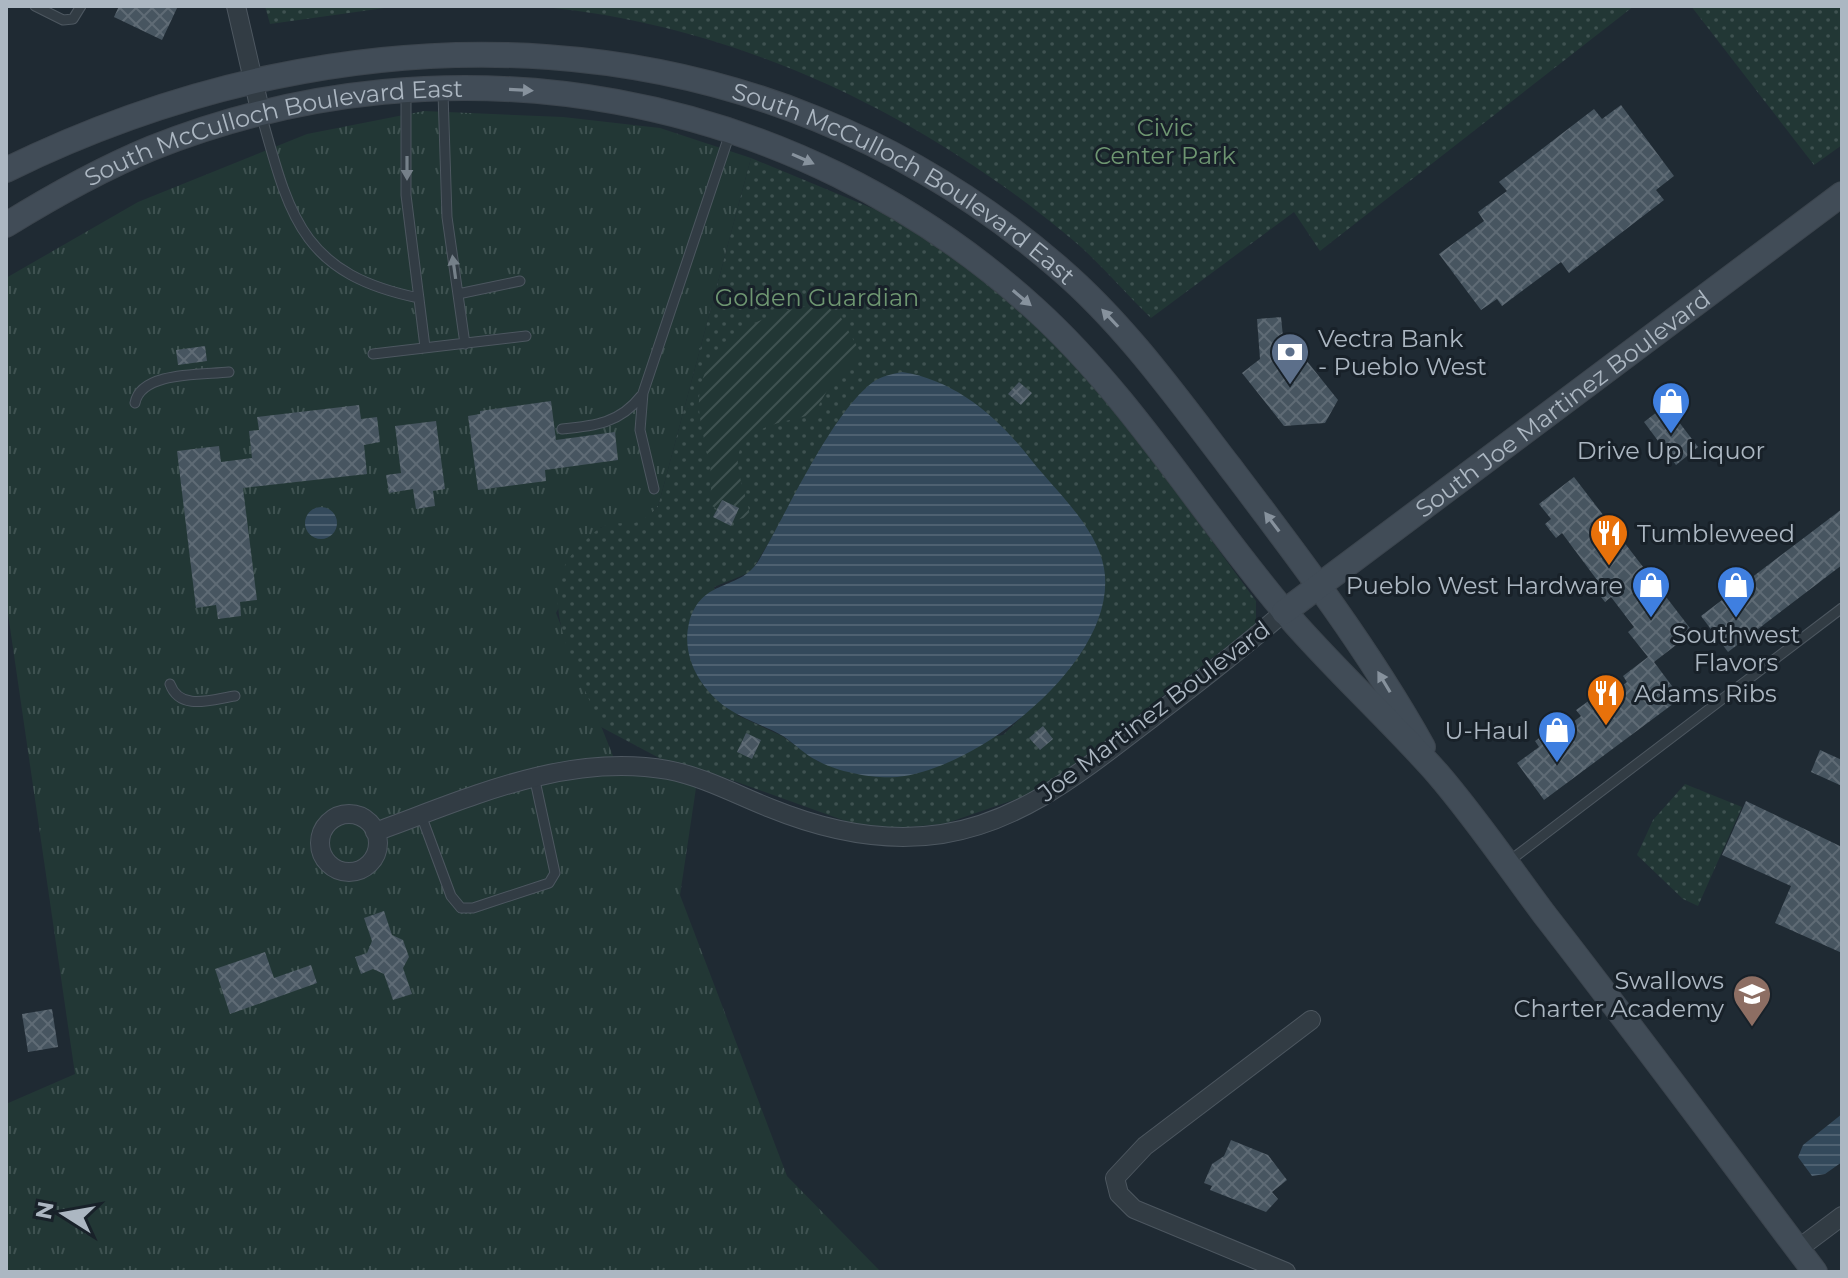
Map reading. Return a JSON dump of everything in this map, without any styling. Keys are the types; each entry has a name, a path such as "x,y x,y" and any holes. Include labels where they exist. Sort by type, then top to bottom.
{"main road":[{"name":"South McCulloch Boulevard East","path":"6,170 67,136 135,105 250,68 316,54 414,43 486,41 564,46 633,55 701,72 776,98 850,129 981,207 1086,293 1163,379 1319,584 1383,678 1437,774"},
{"name":"South McCulloch Boulevard East","path":"6,225 87,178 141,153 261,114 325,99 405,90 523,89 595,96 654,108 731,131 862,187 954,244 1031,305 1077,350 1127,408 1284,612 1437,774 1815,1272"},
{"name":"South Joe Martinez Boulevard","path":"1284,612 1842,194"}],"street":[{"path":"236,6 261,114"},
{"name":"Joe Martinez Boulevard","path":"375,832 534,776 618,766 668,770 828,827 884,836 956,831 998,819 1052,793 1251,641 1284,612"},
{"path":"1286,1272 1134,1209 1119,1194 1115,1178 1145,1146 1311,1020"},
{"path":"1798,1249 1842,1216"}],"lane":[{"path":"35,6 63,20 73,19 81,6"},
{"path":"443,89 446,206 465,344"},
{"path":"405,90 406,195 425,347"},
{"path":"261,114 274,159 308,242 330,264 349,276 390,292 419,298"},
{"path":"654,489 640,430 643,393 731,131"},
{"path":"458,294 520,281"},
{"path":"373,354 526,336"},
{"path":"135,403 141,389 152,381 229,372"},
{"path":"562,429 609,422 622,415 643,393"},
{"path":"1506,864 1842,608"},
{"path":"170,684 176,695 186,701 235,696"},
{"path":"421,815 451,896 461,908 473,908 549,883 555,873 534,776"}],"green space":[{"path":"265,6 399,6 270,24"},
{"name":"Civic Center Park","path":"532,6 1634,6 1320,251 1294,212 1151,318 1084,250 1015,195 953,153 888,115 821,82 751,54 680,31 606,15"},
{"path":"1691,6 1842,6 1842,145 1814,165"},
{"path":"424,111 563,117 660,128 751,158 658,507 641,524 601,527 556,613 617,766 668,770 696,788 680,895 787,1176 881,1272 6,1272 6,1104 75,1074 6,600 6,278 138,202 307,134"},
{"name":"Golden Guardian","path":"751,158 903,221 1013,299 1099,387 1256,601 1256,624 1040,791 944,824 896,828 851,823 723,777 661,759 601,727 563,633 558,608 559,584 567,562 597,530 611,524 636,523 658,507","holes":["851,407 1079,653 1055,685 1003,735 819,762 782,736 737,715 714,587 751,572"]},
{"path":"821,304 839,314 862,355 834,378 814,414 764,428 744,442 738,466 750,516 733,521 739,508 722,500 717,509 709,504 711,470 700,418 700,393 706,371 718,352 753,324 775,314"},
{"path":"1685,784 1742,807 1698,906 1683,899 1637,855 1653,820"}],"water":[{"path":"902,372 922,376 958,392 991,416 1019,445 1075,511 1093,539 1104,568 1103,603 1090,638 1067,672 1037,704 1003,731 966,754 930,769 897,777 878,777 826,765 783,736 727,708 709,691 695,671 687,635 695,608 702,598 742,577 759,560 826,439 857,396 876,380"},
{"path":"321,507 332,512 337,523 332,534 321,539 310,534 305,523 310,512"},
{"path":"1842,1114 1842,1162 1825,1174 1812,1176 1798,1157 1803,1145"}],"building":[{"path":"119,6 178,6 162,40 114,17"},
{"path":"1621,105 1674,176 1656,190 1664,200 1569,273 1561,262 1502,306 1497,299 1481,310 1439,254 1484,221 1478,212 1507,191 1499,182 1594,109 1602,119"},
{"name":"Vectra Bank - Pueblo West","path":"1281,317 1285,356 1302,355 1338,400 1325,423 1284,426 1242,373 1260,359 1257,319"},
{"path":"205,346 207,361 178,365 176,350"},
{"path":"1019,382 1032,393 1021,405 1008,394"},
{"path":"551,401 556,440 615,432 618,460 545,470 546,481 478,490 468,416 480,414 480,411"},
{"path":"359,405 361,419 377,417 380,442 364,445 367,474 243,488 257,600 240,602 241,616 218,619 216,605 196,608 177,451 219,446 221,462 252,458 249,431 259,430 257,417"},
{"name":"Drive Up Liquor","path":"1666,405 1698,447 1676,465 1644,422"},
{"path":"436,421 445,489 433,491 435,506 416,509 413,489 389,493 386,475 401,473 395,426"},
{"path":"1574,477 1693,632 1654,662 1681,698 1544,800 1517,763 1539,747 1535,741 1549,731 1553,737 1581,716 1576,710 1590,700 1595,706 1627,682 1623,676 1648,657 1628,632 1634,627 1611,597 1605,602 1594,588 1600,584 1562,533 1556,538 1545,524 1551,519 1539,504"},
{"path":"722,500 739,508 731,526 713,517"},
{"path":"1842,509 1842,565 1728,652 1701,616"},
{"path":"1043,726 1053,739 1040,750 1029,738"},
{"path":"746,733 761,740 752,759 737,752"},
{"path":"1820,750 1842,760 1842,786 1811,772"},
{"path":"1746,801 1842,847 1842,953 1775,923 1791,886 1722,855"},
{"path":"384,911 392,935 403,940 409,957 403,968 412,994 393,1000 384,974 373,969 361,974 355,957 367,953 372,941 364,918"},
{"path":"265,952 274,978 311,965 317,983 230,1014 215,969"},
{"path":"52,1009 58,1047 28,1052 22,1014"},
{"path":"1231,1140 1268,1155 1287,1180 1272,1192 1278,1199 1266,1212 1210,1190 1212,1186 1204,1183 1212,1164 1224,1156"}],"place":[{"name":"Vectra Bank - Pueblo West","path":"1290,386"},
{"name":"Drive Up Liquor","path":"1671,435"},
{"name":"Tumbleweed","path":"1609,567"},
{"name":"Pueblo West Hardware","path":"1651,619"},
{"name":"Southwest Flavors","path":"1736,619"},
{"name":"Adams Ribs","path":"1606,727"},
{"name":"U-Haul","path":"1557,764"},
{"name":"Swallows Charter Academy","path":"1752,1028"}]}
